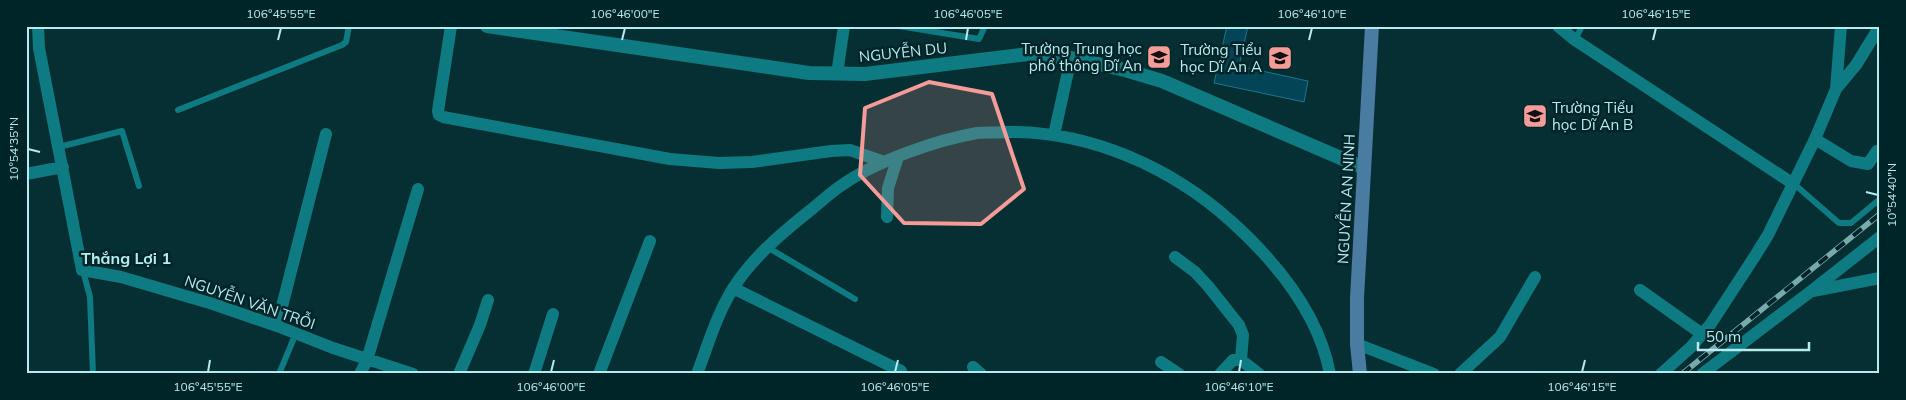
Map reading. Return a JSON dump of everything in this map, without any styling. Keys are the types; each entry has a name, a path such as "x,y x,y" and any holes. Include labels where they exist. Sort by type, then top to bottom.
{"main road":[{"name":"NGUYỄN AN NINH","path":"1360,374 1357,344 1357,298 1372,26"}],"street":[{"path":"38,26 39,48 82,270"},
{"path":"451,26 438,111 439,115 443,118 670,159 752,162 850,150 884,162"},
{"name":"NGUYỄN DU","path":"487,26 809,73 865,74 1028,54 1071,58 1126,70 1162,81 1364,168"},
{"path":"837,74 844,26"},
{"path":"1558,26 1575,40 1792,183"},
{"path":"1836,89 1841,26"},
{"path":"1661,374 1691,347 1710,325 1768,235 1815,139 1836,89 1856,66 1880,26"},
{"path":"1054,135 1071,58"},
{"path":"697,374 714,328 733,288 751,264 767,247 843,184 884,162 935,143 979,133 1033,132 1083,140 1154,167 1221,212 1251,239 1283,277 1299,300 1309,315 1326,354 1330,374"},
{"path":"277,326 326,134"},
{"path":"1815,139 1851,161 1868,164 1877,151"},
{"path":"887,217 888,188 898,157"},
{"path":"26,174 63,166"},
{"path":"360,374 367,360 418,190"},
{"path":"1702,374 1880,236"},
{"path":"599,374 650,241"},
{"path":"1175,257 1195,272 1239,325 1243,335 1241,360"},
{"name":"NGUYỄN VĂN TRỖI","path":"82,270 121,277 277,326 367,360 413,374"},
{"path":"1460,374 1500,337 1535,277"},
{"path":"1810,292 1880,278"},
{"path":"733,288 902,370"},
{"path":"1640,290 1702,334"},
{"path":"460,374 488,300"},
{"path":"534,374 553,314"},
{"path":"1357,344 1434,374"},
{"path":"1220,374 1233,360 1241,360 1259,374"},
{"path":"1161,362 1179,374"}],"lane":[{"path":"178,110 342,45 346,42 350,26"},
{"path":"899,26 979,39 985,26"},
{"path":"1575,40 1582,26"},
{"path":"59,148 122,131 139,186"},
{"path":"1792,183 1839,223 1851,223 1880,199"},
{"path":"767,247 855,299"},
{"path":"82,270 90,297 93,374"},
{"path":"279,374 296,333"}],"highlighted area":[{"path":"929,82 992,94 1024,189 981,224 904,223 860,175 865,108"}],"building":[{"path":"1227,26 1248,26 1239,66 1308,81 1304,102 1214,83"}],"railway":[{"path":"1682,374 1880,214"}],"place":[{"name":"Trường Trung học phổ thông Dĩ An","path":"1159,57"},
{"name":"Trường Tiểu học Dĩ An A","path":"1280,58"},
{"name":"Trường Tiểu học Dĩ An B","path":"1535,116"}],"district":[{"name":"Thắng Lợi 1","path":"126,258"}]}
